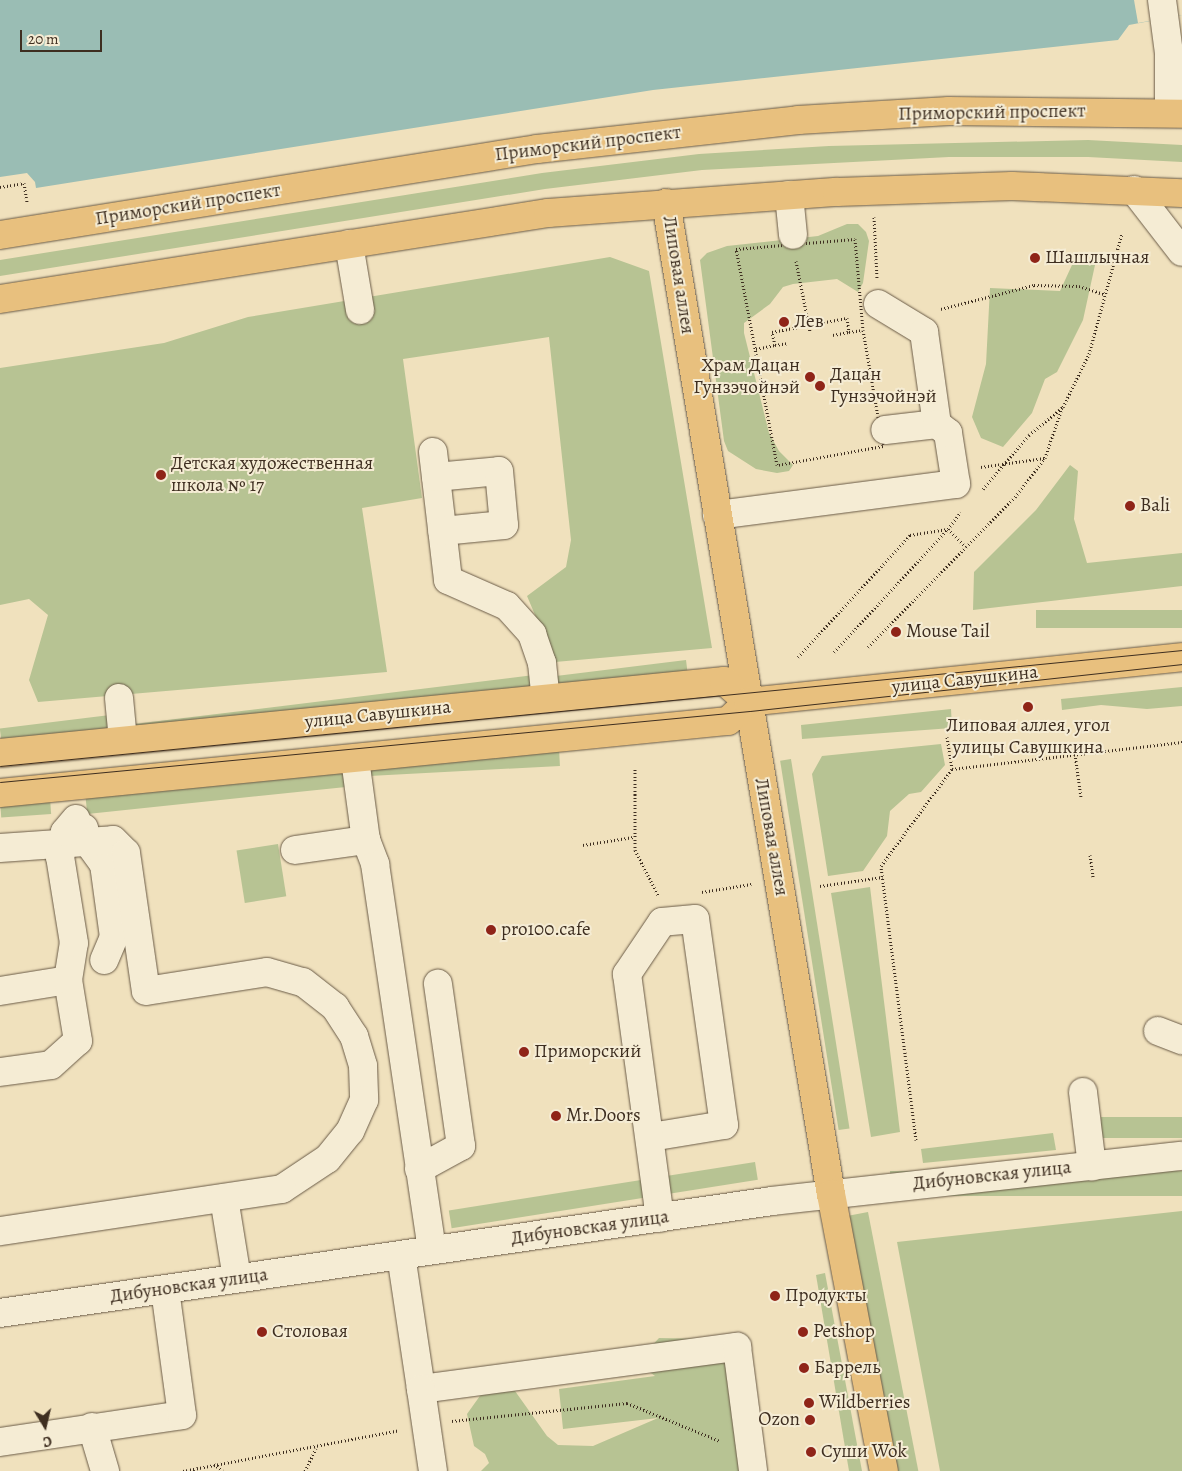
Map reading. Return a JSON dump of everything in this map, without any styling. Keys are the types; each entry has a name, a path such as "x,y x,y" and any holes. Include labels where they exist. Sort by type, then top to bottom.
{"main road":[{"name":"Приморский проспект","path":"0,234 538,149 730,127 949,111 1176,114"},
{"path":"0,299 548,213 666,202 1012,186 1182,193"},
{"name":"Липовая аллея","path":"666,202 831,1194 884,1471"},
{"name":"улица Савушкина","path":"0,753 724,682 748,702 1182,657"},
{"path":"0,793 728,721 748,702"}],"street":[{"path":"1164,9 1176,114"},
{"path":"1134,190 1182,252"},
{"path":"789,195 793,240"},
{"path":"350,244 360,310"},
{"path":"717,515 956,484 948,433 937,424 924,332 878,304"},
{"path":"885,430 937,424"},
{"path":"442,531 504,525 499,471 435,464 442,531 448,580 507,606 532,634 542,663 546,699"},
{"path":"119,698 123,740"},
{"path":"356,758 366,840 375,864 432,1250"},
{"path":"0,1072 52,1065 78,1041 68,980 74,943 60,857 76,834 74,786"},
{"path":"76,834 104,864 114,937 104,960"},
{"path":"0,848 76,834 113,840 126,853 146,991 267,972 304,982 335,1008 354,1036 363,1066 364,1100 350,1131 327,1159 282,1189 0,1231"},
{"path":"295,850 366,840"},
{"path":"651,1136 724,1125 695,919 662,922 627,974 651,1136 650,1154 660,1218"},
{"path":"0,991 68,980"},
{"path":"419,1169 461,1146 438,984"},
{"path":"1083,1092 1092,1166"},
{"name":"Дибуновская улица","path":"0,1313 831,1194 1182,1156"},
{"path":"224,1198 237,1278"},
{"path":"401,1255 433,1471"},
{"path":"0,1442 92,1427 182,1416 165,1290"},
{"path":"421,1389 737,1347 752,1462"},
{"path":"92,1427 105,1471"}],"path":[{"path":"0,187 24,183 27,203"},
{"path":"874,215 878,304"},
{"path":"868,647 1014,497 1045,458 1063,407 1089,354 1122,233"},
{"path":"855,239 863,330 883,446 778,465 736,249 793,240 855,239"},
{"path":"793,240 810,332"},
{"path":"934,313 986,296 1014,292 1034,285 1078,286 1106,295"},
{"path":"774,345 772,332 847,318 849,332"},
{"path":"833,335 863,330"},
{"path":"756,349 789,342"},
{"path":"980,492 1008,463 1029,434 1063,407"},
{"path":"955,472 1045,458"},
{"path":"834,652 967,506"},
{"path":"948,528 966,547"},
{"path":"798,657 910,535 948,528"},
{"path":"916,1140 881,866 952,769 947,737"},
{"path":"952,769 1182,742"},
{"path":"1075,754 1081,797"},
{"path":"635,766 637,783 633,837 635,850 660,899 662,922"},
{"path":"583,845 633,837"},
{"path":"1090,855 1093,877"},
{"path":"820,886 882,877"},
{"path":"698,892 753,884"},
{"path":"183,1471 214,1463 316,1447 426,1424 626,1403 752,1462"},
{"path":"305,1471 316,1447"},
{"path":"214,1463 224,1471"}],"green space":[{"path":"1088,140 1182,145 1182,162 1088,157 949,157 702,170 545,189 0,276 0,260 542,173 699,154 829,146"},
{"path":"847,224 858,224 866,232 869,241 863,283 858,292 837,279 793,284 783,287 770,304 744,323 744,333 769,433 779,451 793,465 789,471 777,473 756,469 728,451 724,441 700,260 707,253 727,246 818,236"},
{"path":"610,257 649,271 712,648 555,662 527,596 566,567 571,540 549,337 403,359 422,498 362,508 387,672 38,702 29,680 48,615 29,599 0,605 0,368 164,343 248,317"},
{"path":"1072,265 1095,265 1083,320 1057,372 1045,379 1032,413 1003,447 981,438 972,417 986,364 990,288 1060,291"},
{"path":"1070,465 1078,471 1074,519 1087,563 1182,553 1182,586 973,610 974,572 1036,510"},
{"path":"1036,610 1182,610 1182,628 1036,628"},
{"path":"686,660 688,676 558,692 556,676"},
{"path":"534,675 536,691 132,740 130,725"},
{"path":"1182,687 1182,706 1147,709 1101,705 1062,710 1061,699"},
{"path":"951,709 952,728 802,739 801,725"},
{"path":"110,715 112,732 2,745 0,729"},
{"path":"941,744 945,765 921,792 909,794 890,811 887,836 863,871 828,876 812,774 822,756"},
{"path":"559,748 560,766 369,776 368,758"},
{"path":"791,759 850,1128 839,1130 780,761"},
{"path":"344,769 346,787 87,814 85,796"},
{"path":"50,798 51,814 1,817 0,801"},
{"path":"278,844 286,896 245,903 237,851"},
{"path":"870,887 900,1132 871,1137 831,893"},
{"path":"1101,1117 1182,1117 1182,1138 1101,1138"},
{"path":"1053,1133 1056,1150 923,1163 921,1149"},
{"path":"755,1162 758,1180 452,1228 449,1210"},
{"path":"890,1171 1182,1171 1182,1196 890,1196"},
{"path":"1182,1211 1182,1471 940,1471 897,1242"},
{"path":"868,1212 918,1471 898,1471 848,1216"},
{"path":"825,1273 862,1471 849,1471 816,1275"},
{"path":"659,1338 711,1339 729,1352 732,1420 750,1471 481,1471 489,1463 485,1454 474,1446 467,1414 482,1393 515,1391 547,1436 558,1445 593,1446 658,1418 563,1429 559,1389 655,1376 644,1368 645,1353"}],"water":[{"path":"0,0 1182,0 1182,15 1129,25 1118,40 653,90 36,188 35,182 27,173 0,177"}],"pier":[{"path":"1134,0 1182,0 1182,15 1138,23"}],"tram line":[{"path":"0,766 1182,650"},
{"path":"0,782 750,711 1182,664"}],"place":[{"name":"Шашлычная","path":"1035,258"},
{"name":"Лев","path":"784,322"},
{"name":"Храм Дацан Гунзэчойнэй","path":"810,377"},
{"name":"Дацан Гунзэчойнэй","path":"820,386"},
{"name":"Детская художественная школа № 17","path":"161,475"},
{"name":"Bali","path":"1130,506"},
{"name":"Mouse Tail","path":"896,632"},
{"name":"Липовая аллея, угол улицы Савушкина","path":"1028,707"},
{"name":"pro100.cafe","path":"491,930"},
{"name":"Приморский","path":"524,1052"},
{"name":"Mr.Doors","path":"556,1116"},
{"name":"Продукты","path":"775,1296"},
{"name":"Столовая","path":"262,1332"},
{"name":"Petshop","path":"803,1332"},
{"name":"Баррель","path":"804,1368"},
{"name":"Wildberries","path":"809,1403"},
{"name":"Ozon","path":"810,1420"},
{"name":"Суши Wok","path":"811,1452"}]}
